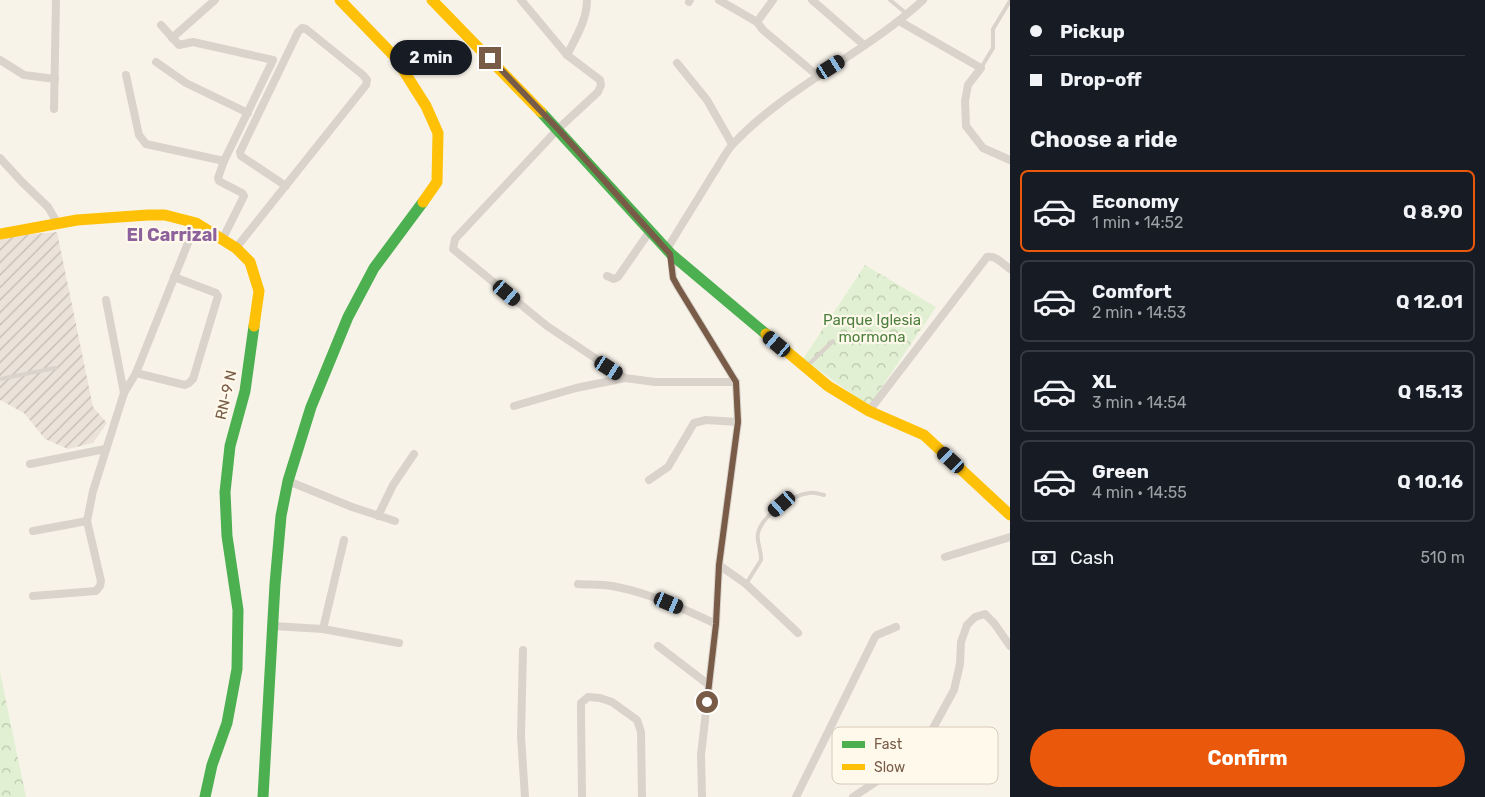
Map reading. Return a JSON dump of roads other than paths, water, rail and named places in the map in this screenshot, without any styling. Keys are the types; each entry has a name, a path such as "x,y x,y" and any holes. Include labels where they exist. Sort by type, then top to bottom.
{"street":[{"path":"54,109 56,0"},
{"path":"172,38 215,0"},
{"path":"263,797 275,584 281,516 288,481 310,407 348,317 374,268 409,223 437,182 438,133 426,106 395,57 340,0"},
{"path":"432,0 558,129 668,251 828,386 869,411 924,435 1010,515"},
{"path":"520,0 567,54 600,80 601,84 598,92 558,129 455,239 453,249 547,326 625,378"},
{"path":"567,54 584,22 587,0"},
{"path":"719,0 757,22 763,30 818,76"},
{"path":"757,22 773,0"},
{"path":"812,0 864,45"},
{"path":"702,797 701,755 716,624 719,565 738,422 736,382 673,278 668,251 732,144 752,126 818,76 900,21 923,0"},
{"path":"900,21 981,68 968,85 965,101 966,126 983,148 1010,160"},
{"path":"161,25 179,45 193,42 273,60 224,161 219,181 242,193 244,196 223,238"},
{"path":"236,248 286,186 366,86 367,80 306,29 302,28 298,32 240,152 241,156 286,186"},
{"path":"0,60 24,75 55,79"},
{"path":"156,62 186,83 248,113"},
{"path":"678,63 707,100 732,144"},
{"path":"126,75 138,135 146,144 224,161"},
{"path":"0,158 48,208 58,224"},
{"name":"RN-9 N","path":"0,234 77,220 164,215 196,223 223,238 250,262 259,291 245,391 230,446 224,492 226,536 238,610 237,669 227,723 212,765 205,797"},
{"path":"33,596 96,591 100,586 101,581 87,521 93,491 124,393 136,373 196,223"},
{"path":"607,276 614,279 618,277 650,231"},
{"path":"869,411 987,257 995,257 1010,269"},
{"path":"136,373 184,385 193,379 218,296 216,293 174,277"},
{"path":"106,300 124,393"},
{"path":"514,406 576,388 625,378 655,382 736,382"},
{"path":"649,480 668,466 694,423 706,420 738,422"},
{"path":"30,464 105,449"},
{"path":"378,516 393,485 414,454"},
{"path":"288,481 395,521"},
{"path":"33,531 87,521"},
{"path":"945,558 1010,537"},
{"path":"323,630 344,540"},
{"path":"719,565 746,584 798,634"},
{"path":"578,584 623,588 669,603 716,624"},
{"path":"934,727 954,690 960,664 961,642 967,625 975,616 985,614 1010,646"},
{"path":"273,626 323,630 399,643"},
{"path":"796,797 875,637 896,627"},
{"path":"658,646 709,685"},
{"path":"523,650 521,736 525,797"},
{"path":"582,797 581,714 582,703 588,697 612,702 636,720 641,732 642,797"},
{"path":"854,797 873,784"}],"lane":[{"path":"890,0 907,14"},
{"path":"981,68 993,48 993,29 1010,1"},
{"path":"806,368 833,341"},
{"path":"0,379 55,368"},
{"path":"746,584 761,560 758,536 760,528 773,512 782,504 808,493 824,495"}],"district":[{"name":"El Carrizal","path":"172,235"}],"park label":[{"name":"Parque Iglesia mormona","path":"872,328"}]}
